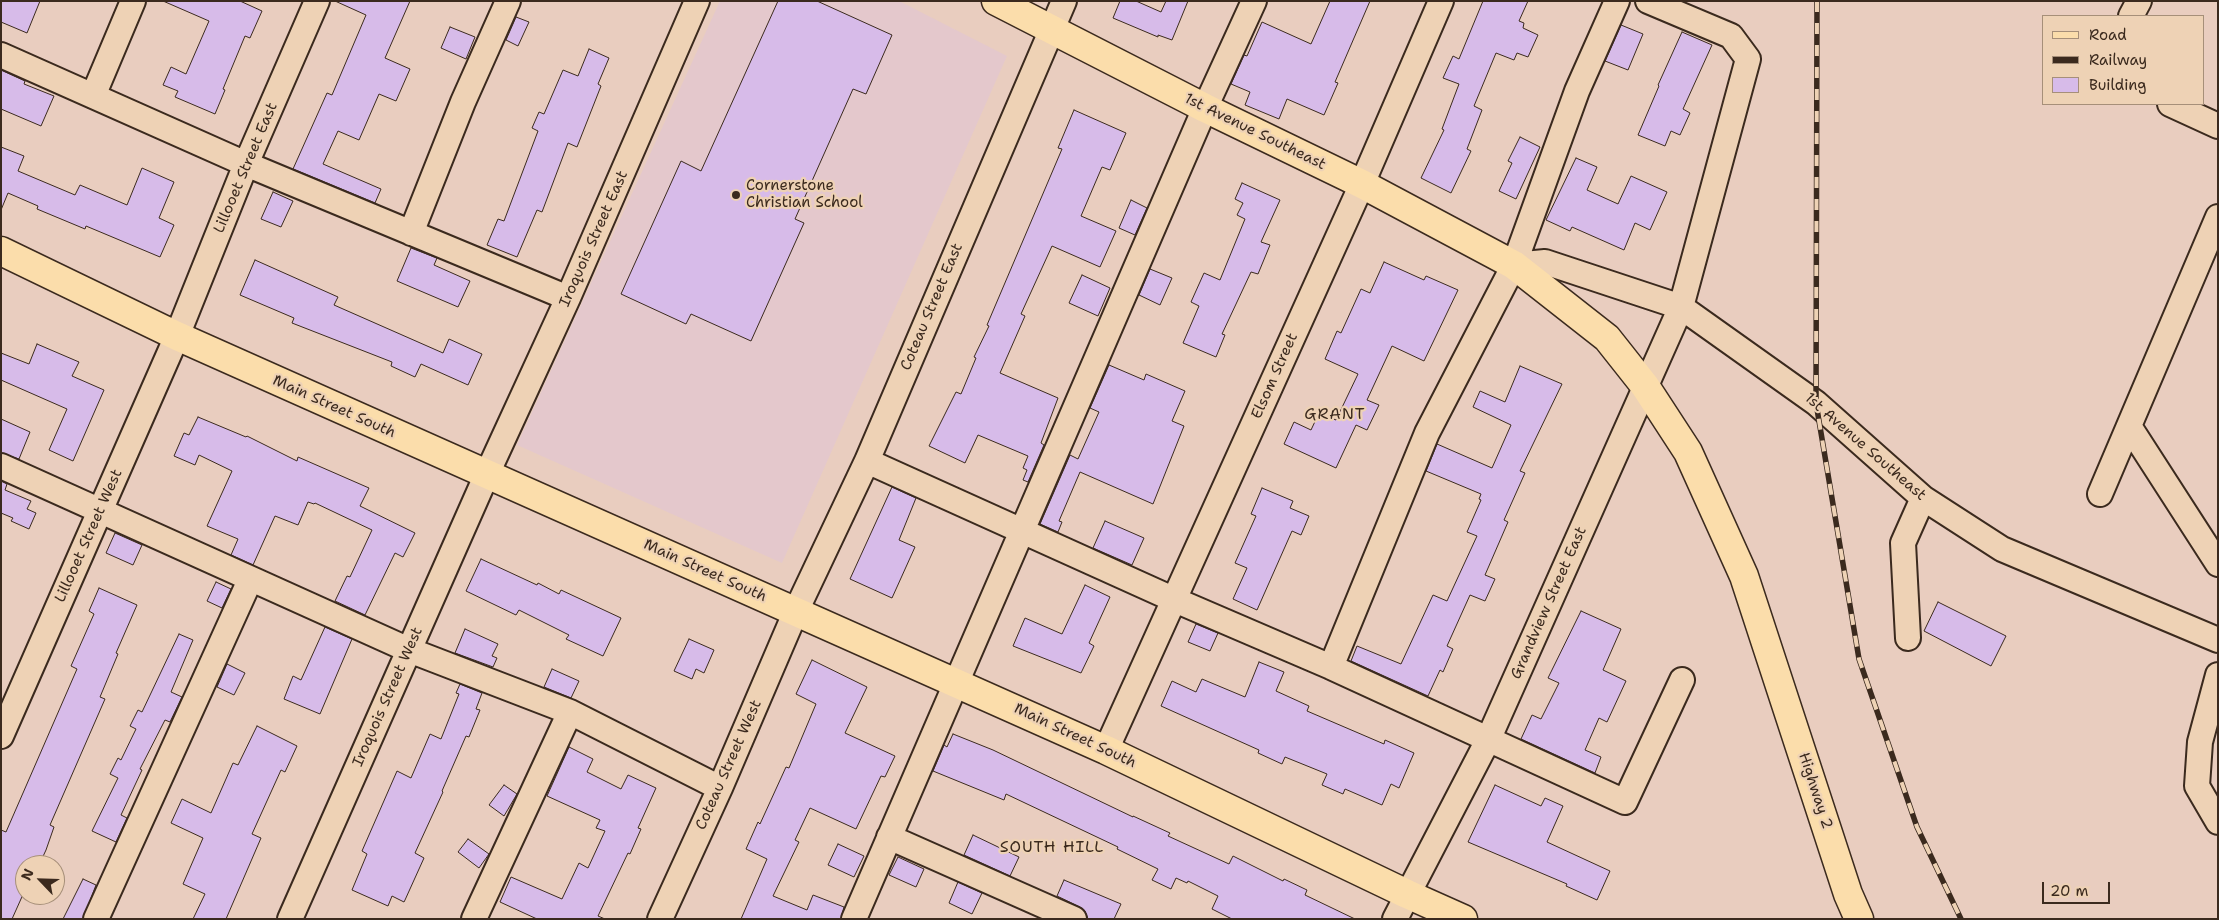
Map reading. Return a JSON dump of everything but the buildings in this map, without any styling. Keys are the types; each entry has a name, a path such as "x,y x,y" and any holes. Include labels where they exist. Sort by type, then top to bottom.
{"main road":[{"name":"1st Avenue Southeast","path":"996,1 1205,108 1362,184 1514,265 1607,338 1645,386 1692,461 1744,576 1774,663"},
{"name":"Main Street South","path":"1,251 176,336 1106,750 1406,894"},
{"name":"Highway 2","path":"1774,663 1848,894 1859,919"},
{"path":"1406,894 1463,919"}],"street":[{"path":"93,96 133,1"},
{"name":"Lillooet Street East","path":"176,336 246,164 317,1"},
{"path":"411,233 464,102 508,1"},
{"name":"Iroquois Street East","path":"487,474 568,298 697,1"},
{"name":"Coteau Street East","path":"796,611 866,461 1064,1"},
{"path":"854,919 1205,108 1254,1"},
{"name":"Elsom Street","path":"1106,750 1362,184 1441,1"},
{"path":"1332,667 1427,433 1514,265 1577,91 1617,1"},
{"name":"Grandview Street East","path":"1395,919 1406,894 1488,740 1681,307 1748,59 1731,36 1648,1"},
{"path":"2132,15 2139,1"},
{"path":"1,55 246,164 568,298"},
{"path":"2172,105 2218,126"},
{"path":"2100,494 2218,217"},
{"name":"1st Avenue Southeast","path":"1514,265 1546,262 1681,307 1816,402 1923,498 2002,549 2218,640"},
{"name":"Lillooet Street West","path":"1,736 176,336"},
{"path":"2129,426 2218,564"},
{"path":"866,461 1175,600 1332,667 1625,802 1682,680"},
{"path":"1,466 250,580 409,650 570,712 720,788"},
{"name":"Iroquois Street West","path":"290,919 487,474"},
{"path":"1908,638 1903,543 1923,498"},
{"path":"96,919 250,580"},
{"name":"Coteau Street West","path":"660,919 720,788 796,611"},
{"path":"2218,675 2200,742 2197,786 2218,822"},
{"path":"474,919 570,712"},
{"path":"889,837 1074,919"}],"shaded area":[{"path":"720,1 899,1 1007,56 782,563 517,445"}],"railway":[{"path":"1817,1 1816,403 1859,659 1917,827 1961,919"}],"place":[{"name":"Cornerstone Christian School","path":"736,195"}],"district":[{"name":"GRANT","path":"1335,415"},
{"name":"SOUTH HILL","path":"1052,848"}]}
